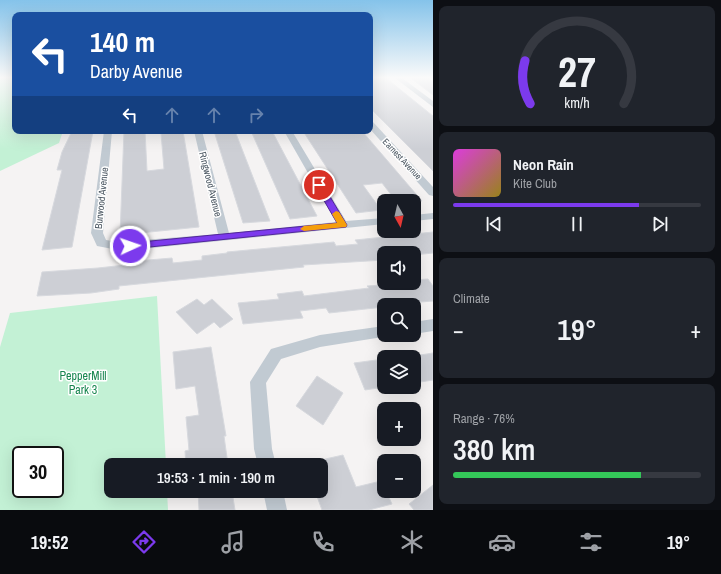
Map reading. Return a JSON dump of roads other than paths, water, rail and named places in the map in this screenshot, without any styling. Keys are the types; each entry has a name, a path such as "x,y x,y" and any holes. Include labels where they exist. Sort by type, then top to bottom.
{"street":[{"name":"Earnest Avenue","path":"373,127 433,193"},
{"name":"Burwood Avenue","path":"108,134 97,233 101,243 118,246 139,245 377,222"},
{"name":"Ringwood Avenue","path":"199,134 224,236"},
{"path":"290,134 343,225"},
{"path":"421,217 433,216"},
{"path":"421,327 433,325"},
{"path":"265,458 263,449 258,382 276,354 320,341 377,333"},
{"path":"274,498 277,510"}],"park label":[{"name":"PepperMill Park 3","path":"83,383"}]}
